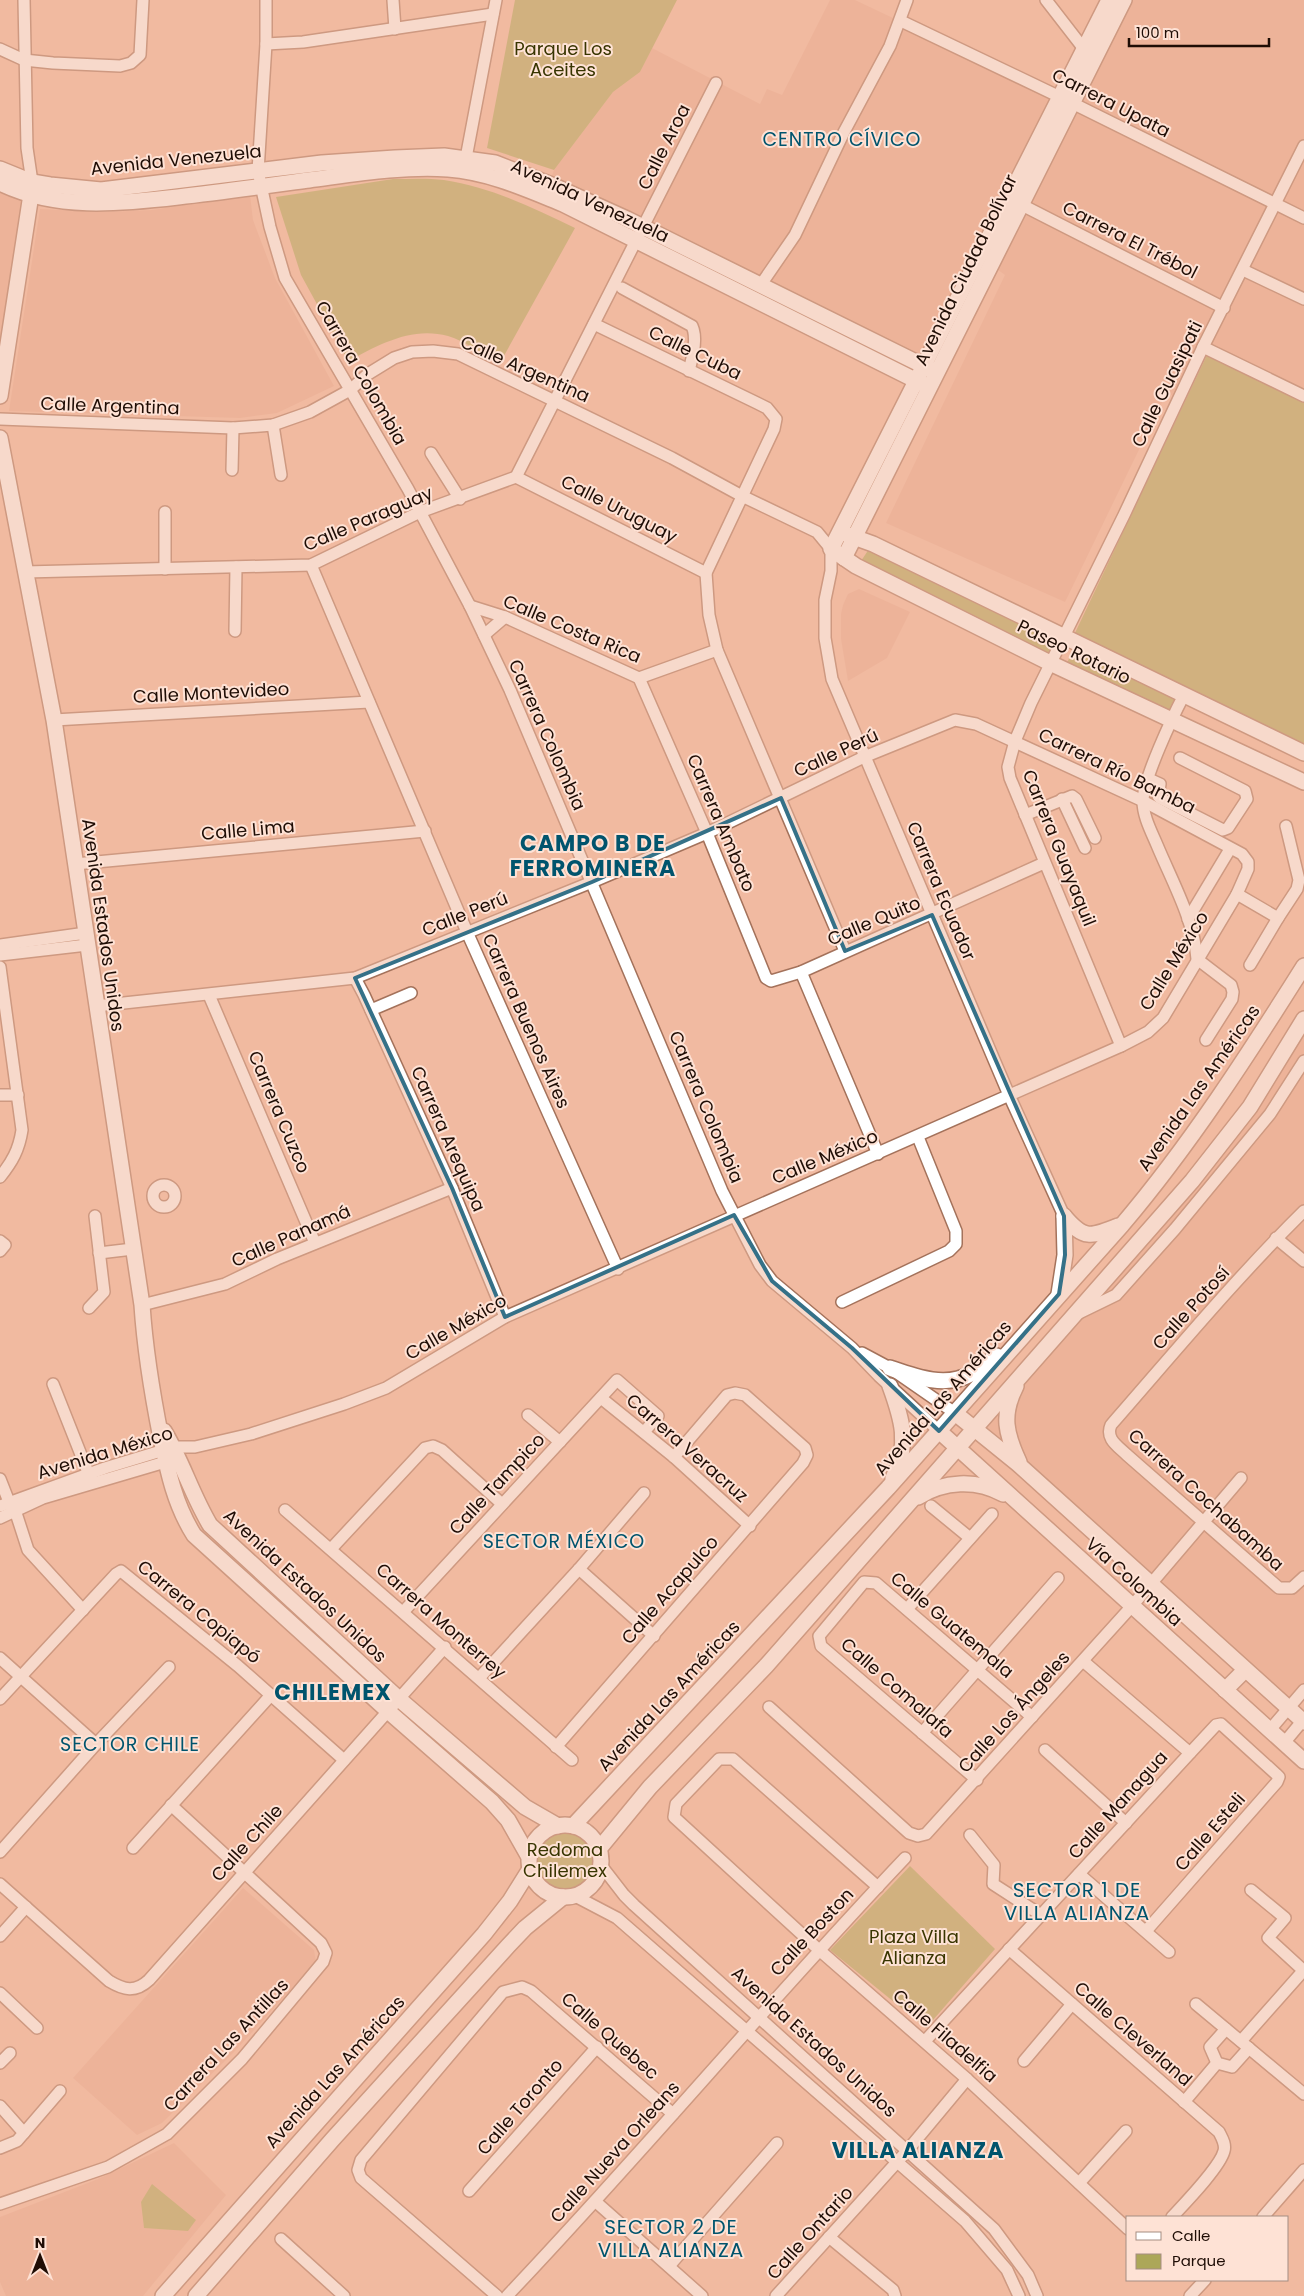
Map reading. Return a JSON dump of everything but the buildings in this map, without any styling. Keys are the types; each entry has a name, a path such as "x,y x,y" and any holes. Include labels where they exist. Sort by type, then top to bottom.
{"street":[{"path":"0,396 32,189 27,148 24,0"},
{"path":"0,49 24,60 120,66 131,63 140,56 143,0"},
{"name":"Carrera Colombia","path":"266,0 266,44 258,171 270,227 285,278 420,512 484,634 510,690 722,1191 760,1265 772,1282 852,1348 939,1431"},
{"path":"393,0 395,29"},
{"path":"466,158 496,0"},
{"path":"760,286 795,234 901,21 907,0"},
{"path":"1046,0 1084,49"},
{"name":"Avenida Ciudad Bolívar","path":"930,369 1020,204 1065,100 1084,49 1110,0"},
{"name":"Avenida Ciudad Bolívar","path":"844,558 856,537 930,369 1065,100 1124,0"},
{"path":"266,44 302,42 493,14"},
{"name":"Carrera Upata","path":"901,21 1304,218"},
{"name":"Calle Aroa","path":"636,241 716,84"},
{"name":"Calle Guasipati","path":"1050,663 1203,347 1244,270 1304,146"},
{"name":"Avenida Venezuela","path":"32,189 72,188 100,190 322,163 395,158 466,158 495,163 644,227 930,369"},
{"path":"0,168 32,189"},
{"name":"Avenida Venezuela","path":"0,183 97,203 148,201 393,169 449,169 501,179 563,204 923,384"},
{"name":"Carrera El Trébol","path":"1020,204 1224,308"},
{"path":"516,477 556,402 636,241"},
{"path":"1244,270 1304,299"},
{"path":"622,288 692,326 694,345 689,371"},
{"name":"Calle Cuba","path":"594,324 767,408 776,419 774,429 742,496"},
{"path":"1203,347 1304,396"},
{"name":"Calle Argentina","path":"0,420 233,428 273,425 310,412 350,390 368,374 394,358 412,352 433,351 458,354 672,458 742,496 817,532 830,548"},
{"name":"Avenida Ciudad Bolívar","path":"830,548 923,384"},
{"path":"273,425 281,475"},
{"path":"232,470 233,428"},
{"name":"Avenida Estados Unidos","path":"0,438 54,720 96,1006 116,1123 142,1305 146,1361 157,1420 171,1454 210,1525 399,1699 525,1807 565,1826"},
{"path":"431,453 460,499"},
{"name":"Calle Paraguay","path":"25,572 311,566 420,512 516,477"},
{"name":"Calle Uruguay","path":"516,477 706,573"},
{"path":"742,496 706,573 709,616 717,650 846,951"},
{"path":"165,512 165,569"},
{"name":"Calle Argentina","path":"817,532 839,532"},
{"name":"Paseo Rotario","path":"839,532 856,537 1304,753"},
{"name":"Paseo Rotario","path":"830,548 844,558 1050,663 1304,782"},
{"name":"Carrera Ecuador","path":"830,548 831,571 825,600 825,638 831,671 842,704 1009,1095 1064,1216"},
{"path":"831,571 844,558"},
{"name":"Carrera Buenos Aires","path":"311,566 468,932 618,1269"},
{"path":"235,631 236,567"},
{"name":"Calle Costa Rica","path":"470,606 505,616 639,678 717,650"},
{"path":"484,634 505,616"},
{"name":"Carrera Guayaquil","path":"1050,663 1015,741 1008,767 1044,863 1121,1046"},
{"name":"Carrera Ambato","path":"639,678 707,832 766,978 771,981"},
{"path":"1184,695 1171,720 1148,779 1143,801 1147,821 1188,919 1196,944 1196,959 1231,985 1233,992 1232,999 1206,1040"},
{"name":"Calle Montevideo","path":"54,720 370,702"},
{"name":"Calle Perú","path":"96,1006 354,978 592,882 707,832 864,757 955,720 965,720"},
{"name":"Carrera Río Bamba","path":"965,720 1015,741 1143,801 1242,854 1248,862"},
{"path":"1148,779 1160,784 1158,796 1160,798 1223,830 1228,828 1247,799 1245,791 1180,758"},
{"path":"1025,816 1072,796 1076,799 1096,838"},
{"path":"1062,799 1085,848"},
{"path":"1250,965 1297,889 1298,880 1286,826"},
{"name":"Calle Lima","path":"75,864 425,831"},
{"path":"1188,919 1230,849"},
{"name":"Calle México","path":"195,1447 251,1434 344,1404 386,1388 505,1317 918,1137 1121,1046 1148,1032 1163,1018 1196,959 1237,894 1248,869 1248,862"},
{"name":"Calle Quito","path":"771,981 801,972 932,915 1044,863"},
{"path":"1237,894 1278,918"},
{"path":"0,945 87,939"},
{"path":"0,955 87,939"},
{"name":"Avenida Las Américas","path":"565,1826 888,1488 1122,1225 1148,1194 1208,1111 1304,966"},
{"path":"0,967 22,1130 20,1147 13,1161 0,1177"},
{"path":"801,972 878,1154"},
{"name":"Carrera Arequipa","path":"354,978 371,1010 452,1188 505,1317"},
{"path":"371,1010 411,992"},
{"name":"Carrera Cuzco","path":"209,995 316,1243"},
{"path":"196,2296 332,2140 502,1952 526,1928 569,1896 585,1891 594,1883 600,1857 650,1787 766,1666 1075,1315 1209,1159 1250,1106 1304,1019"},
{"path":"1075,1315 1116,1295 1175,1229 1270,1114 1304,1062"},
{"path":"0,1095 18,1095"},
{"path":"842,1302 949,1251 956,1244 956,1231 918,1137"},
{"name":"Calle Panamá","path":"142,1305 225,1284 277,1258 452,1188"},
{"name":"Calle Potosí","path":"1108,1431 1276,1238 1304,1211"},
{"path":"89,1308 104,1292 95,1216"},
{"path":"1064,1216 1074,1229 1082,1234 1090,1235 1122,1225"},
{"path":"1059,1294 1065,1256 1064,1216"},
{"path":"1276,1238 1304,1262"},
{"path":"0,1241 5,1245 0,1251"},
{"path":"100,1253 133,1249"},
{"path":"890,1368 936,1381 957,1379 969,1375 1013,1346"},
{"name":"Carrera Colombia","path":"852,1348 890,1368 955,1413"},
{"path":"1023,1470 1008,1440 1007,1411 1015,1387 1025,1370"},
{"name":"Calle Tampico","path":"404,1611 616,1380 658,1416 644,1432"},
{"path":"53,1384 90,1479"},
{"path":"888,1488 898,1470 903,1435 902,1420 890,1386"},
{"name":"Calle Acapulco","path":"556,1746 750,1526 803,1464 807,1455 805,1448 745,1395 734,1393 726,1394 674,1456"},
{"name":"Carrera Veracruz","path":"601,1398 674,1456 750,1526"},
{"name":"Vía Colombia","path":"955,1413 1023,1470 1152,1584 1288,1709 1304,1721"},
{"path":"528,1415 560,1442"},
{"name":"Vía Colombia","path":"939,1431 1304,1761"},
{"name":"Carrera Cochabamba","path":"1108,1431 1110,1438 1127,1455 1273,1584 1285,1590 1292,1588 1304,1578"},
{"path":"331,1549 425,1448 433,1446 442,1450 502,1504"},
{"name":"Avenida México","path":"0,1518 8,1506 43,1498 90,1479 195,1447"},
{"name":"Avenida Estados Unidos","path":"171,1454 175,1495 185,1520 194,1535 388,1711 492,1802 508,1820 529,1863"},
{"name":"Calle Los Ángeles","path":"769,1708 909,1833 918,1836 926,1834 977,1780 1152,1584 1241,1478"},
{"path":"0,1479 8,1506 28,1550 83,1610 0,1699"},
{"path":"910,1501 926,1492 949,1484 982,1486 1015,1500"},
{"path":"480,1677 644,1493"},
{"path":"931,1506 970,1538"},
{"name":"Carrera Monterrey","path":"285,1510 480,1677 572,1760"},
{"path":"907,1609 992,1514"},
{"path":"578,1569 654,1636"},
{"name":"Carrera Copiapó","path":"83,1610 121,1571 271,1695 344,1760"},
{"path":"922,1733 1058,1578"},
{"name":"Calle Guatemala","path":"819,1641 819,1636 864,1582 871,1582 907,1609 1032,1717"},
{"name":"Calle Comalafa","path":"819,1641 821,1646 977,1780"},
{"name":"Calle Chile","path":"26,1907 109,1981 128,1990 138,1988 147,1982 445,1647"},
{"path":"0,1658 96,1744"},
{"path":"1083,1660 1190,1753"},
{"path":"0,1852 96,1744 169,1667"},
{"path":"1225,1690 1245,1670"},
{"path":"1269,1731 1304,1690"},
{"path":"133,1848 271,1695"},
{"path":"1284,1743 1304,1721"},
{"name":"Calle Managua","path":"925,2041 1041,1915 1083,1878 1126,1823 1216,1725 1221,1724 1228,1728 1279,1777"},
{"path":"1044,1750 1126,1823"},
{"name":"Calle Filadelfia","path":"878,1887 733,1759 719,1759 676,1804 674,1816 818,1950 967,2078 1126,2227"},
{"name":"Calle Esteli","path":"1146,1931 1277,1782 1279,1777"},
{"path":"171,1805 244,1872"},
{"path":"569,1896 552,1895 542,1889 534,1880 529,1863 532,1846 539,1836 549,1829 565,1826 584,1831 593,1839 600,1857"},
{"path":"970,1836 994,1865 993,1884 1041,1915"},
{"name":"Avenida Estados Unidos","path":"600,1857 624,1895 994,2229 1028,2275 1037,2296"},
{"name":"Calle Boston","path":"746,2030 905,1858"},
{"name":"Avenida Las Américas","path":"163,2296 484,1934 510,1901 529,1863"},
{"name":"Carrera Las Antillas","path":"0,2204 108,2167 168,2134 242,2059 323,1962 326,1953 321,1943 244,1872"},
{"path":"1083,1878 1169,1952"},
{"path":"0,1884 26,1907 0,1936"},
{"path":"1217,2063 1232,2067 1245,2044 1304,1971 1268,1938 1285,1918 1251,1890"},
{"name":"Avenida Estados Unidos","path":"569,1896 617,1918 897,2162 976,2233 1007,2270 1018,2296"},
{"name":"Calle Cleverland","path":"1009,1949 1219,2132 1224,2140 1225,2150 1219,2161 1173,2216"},
{"name":"Calle Quebec","path":"497,2296 361,2178 358,2170 361,2160 503,1992 522,1987 531,1991 673,2114"},
{"path":"0,1993 37,2028"},
{"path":"1024,2061 1072,2004"},
{"path":"1196,2004 1304,2094"},
{"path":"1217,2063 1210,2047 1226,2029"},
{"name":"Calle Nueva Orleans","path":"507,2296 596,2202 746,2030"},
{"name":"Calle Toronto","path":"469,2191 597,2047"},
{"path":"0,2064 10,2053"},
{"path":"1184,2102 1217,2063"},
{"name":"Calle Ontario","path":"776,2296 907,2151 967,2078"},
{"path":"0,2148 17,2141 60,2091"},
{"path":"0,2106 24,2133"},
{"path":"1079,2183 1126,2131"},
{"path":"669,2266 776,2143"},
{"path":"1264,2216 1304,2170"},
{"path":"596,2202 702,2296"},
{"path":"829,2237 892,2290 895,2296"},
{"path":"281,2239 344,2296"},
{"path":"1190,2296 1204,2281"}],"highlighted area":[{"path":"781,798 845,951 932,915 1064,1216 1065,1255 1059,1294 939,1431 852,1348 772,1281 734,1215 505,1317 452,1188 355,978 592,882"}],"shaded area":[{"path":"830,0 855,0 1060,97 924,367 549,184 554,170 613,92 640,72 652,48 760,104 767,89 782,95"},
{"path":"1124,0 1304,0 1304,396 1203,347 1179,400 1167,392 1065,602 886,523 1005,275 990,264"},
{"path":"0,183 32,196 0,396"},
{"path":"250,195 253,220 275,278 334,386 277,413 240,418 9,411 40,209 105,212 152,210"},
{"path":"859,589 910,612 887,658 848,681 841,639 841,614 848,594"},
{"path":"1304,1019 1304,1690 1288,1709 974,1428 1192,1181"},
{"path":"243,1888 314,1950 316,1962 235,2051 162,2123 137,2135 73,2078"},
{"path":"174,2143 226,2195 143,2296 6,2296 0,2282 0,2217 98,2179"}],"green space":[{"name":"Parque Los Aceites","path":"515,0 677,0 640,72 613,92 554,170 487,148"},
{"path":"393,179 438,179 461,183 511,199 575,228 500,363 461,341 448,336 421,333 384,343 348,361 301,275 276,197"},
{"path":"1207,355 1304,403 1304,746 1074,635"},
{"path":"869,549 1056,642 1050,656 861,561"},
{"path":"1074,648 1176,698 1168,713 1066,665"},
{"name":"Redoma Chilemex","path":"559,1831 571,1831 586,1839 594,1854 594,1866 586,1881 571,1889 559,1889 544,1881 536,1866 536,1854 544,1839"},
{"name":"Plaza Villa Alianza","path":"910,1866 995,1949 926,2028 830,1950"},
{"path":"152,2184 196,2220 188,2231 144,2228 141,2202"}],"district":[{"name":"CENTRO CÍVICO","path":"842,139"},
{"name":"CAMPO B DE FERROMINERA","path":"593,856"},
{"name":"SECTOR MÉXICO","path":"564,1541"},
{"name":"CHILEMEX","path":"333,1692"},
{"name":"SECTOR CHILE","path":"130,1744"},
{"name":"SECTOR 1 DE VILLA ALIANZA","path":"1077,1902"},
{"name":"VILLA ALIANZA","path":"918,2150"},
{"name":"SECTOR 2 DE VILLA ALIANZA","path":"671,2238"}]}
